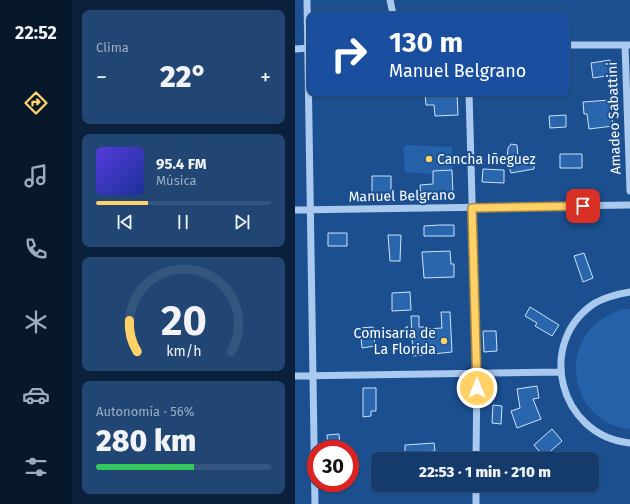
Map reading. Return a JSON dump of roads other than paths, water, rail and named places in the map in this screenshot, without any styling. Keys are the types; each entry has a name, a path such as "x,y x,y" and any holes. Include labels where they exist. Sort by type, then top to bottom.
{"street":[{"path":"307,0 308,12"},
{"path":"390,0 393,12"},
{"path":"570,45 627,45"},
{"name":"Amadeo Sabattini","path":"627,45 630,191"},
{"path":"295,49 307,48"},
{"path":"310,96 312,376 315,504"},
{"path":"469,96 477,374 476,452"},
{"name":"Manuel Belgrano","path":"295,210 630,205"},
{"path":"630,292 614,295 595,303 580,316 569,333 562,352 561,372 564,392 573,409 585,424 601,435 619,442 630,443"},
{"path":"295,376 561,372"},
{"path":"476,492 476,504"}],"place":[{"name":"Cancha Iñeguez","path":"429,159"},
{"name":"Comisaría de La Florida","path":"444,341"}]}
